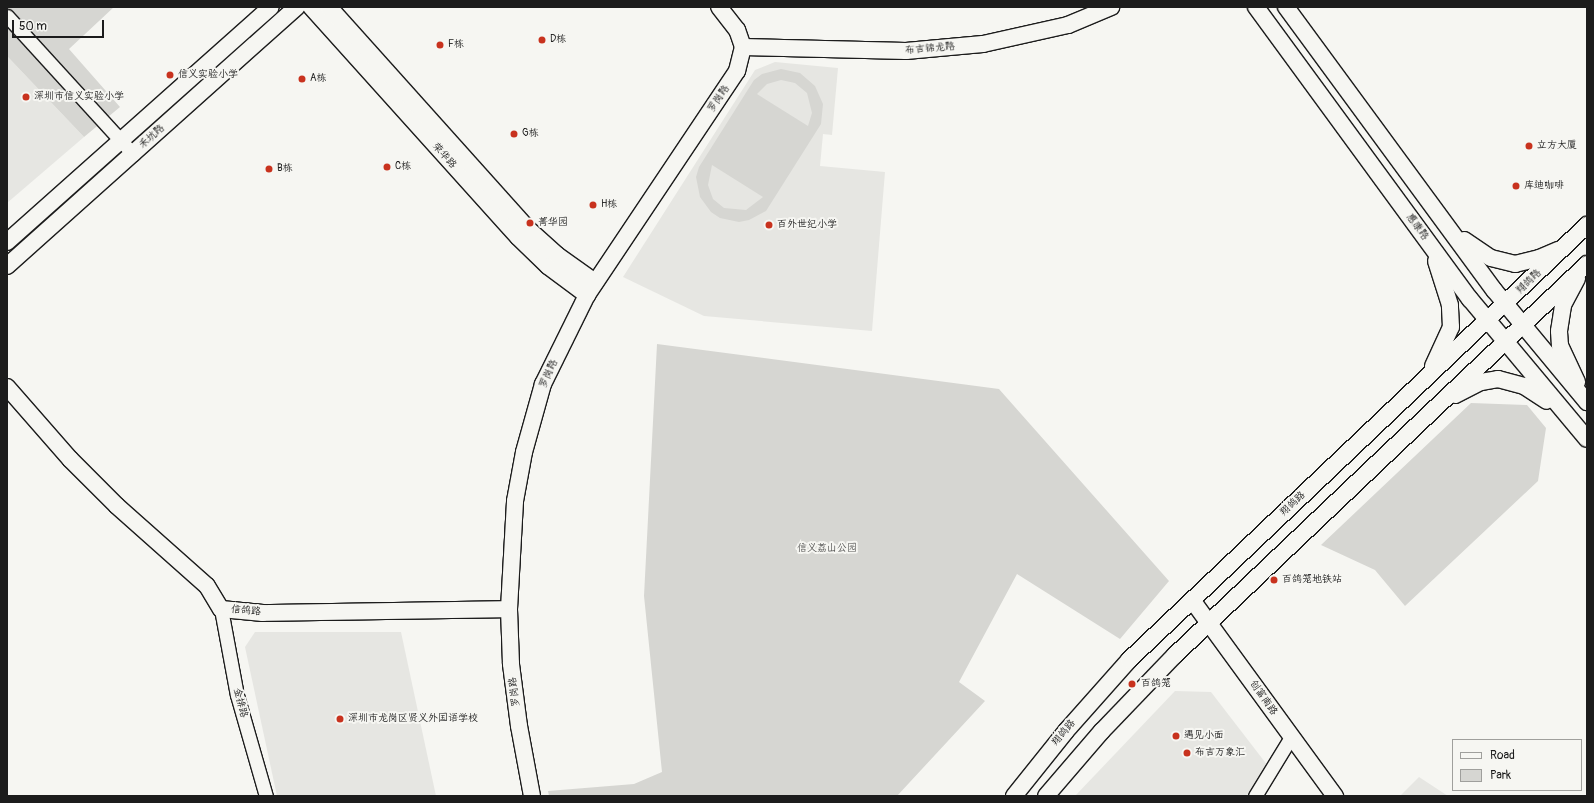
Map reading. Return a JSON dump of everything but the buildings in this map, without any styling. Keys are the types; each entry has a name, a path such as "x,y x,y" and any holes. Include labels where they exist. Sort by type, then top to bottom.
{"street":[{"name":"禾坑路","path":"7,242 271,7"},
{"name":"禾坑路","path":"7,266 297,7"},
{"name":"荣华路","path":"312,7 518,237 548,266 591,289"},
{"name":"荣华路","path":"329,7 527,228 591,289"},
{"path":"719,7 737,30 743,47"},
{"name":"布吉锦龙路","path":"743,47 906,51 983,44 1068,25 1111,7"},
{"name":"惠康路","path":"1256,7 1488,321 1565,415 1587,439"},
{"path":"1286,7 1506,304 1587,402"},
{"path":"7,16 133,154"},
{"name":"罗岗路","path":"532,796 519,726 511,664 508,609 515,501 524,452 543,384 591,289 737,71 743,47"},
{"name":"翔鸽路","path":"1014,796 1096,695 1192,600 1422,384 1587,225"},
{"path":"1448,227 1479,251 1502,262 1524,263 1568,244"},
{"path":"1422,384 1441,353 1451,328 1446,288 1428,241"},
{"path":"1046,796 1136,695 1210,622 1433,408 1587,264"},
{"path":"1587,264 1563,305 1559,331 1560,346 1587,402"},
{"path":"1433,408 1466,388 1498,379 1524,386 1565,415"},
{"name":"信鸽路","path":"7,387 70,459 117,506 207,586 221,609 263,613 508,609"},
{"name":"创富南路","path":"1192,600 1210,622 1291,737 1336,796"},
{"name":"金排路","path":"221,609 237,696 266,796"},
{"path":"1255,796 1291,737"}],"shaded area":[{"name":"深圳市信义实验小学","path":"7,56 84,137 7,203"},
{"name":"百外世纪小学","path":"775,62 838,68 832,135 823,134 820,166 885,172 872,331 704,316 623,277 755,70"},
{"name":"深圳市龙岗区贤义外国语学校","path":"255,632 401,632 436,796 277,796 245,647"},
{"name":"布吉万象汇","path":"1175,691 1211,692 1268,766 1249,796 1075,796"},
{"path":"1419,777 1448,796 1400,796"}],"green space":[{"path":"7,7 114,7 69,49 120,107 84,137 7,56"},
{"path":"781,69 800,73 815,86 823,104 821,124 766,211 749,220 739,222 720,218 711,212 700,197 696,177 699,167 754,80 762,74","holes":["781,80 795,83 807,93 812,113 808,126 757,94 767,84","712,165 763,197 746,210 724,208 713,199 708,185"]},
{"name":"信义荔山公园","path":"657,344 999,389 1169,581 1120,639 1017,574 959,682 985,701 897,796 549,796 548,791 634,784 662,772 644,596"},
{"path":"1471,403 1527,405 1546,428 1538,481 1405,606 1375,570 1321,545"}],"place":[{"name":"D栋","path":"542,40"},
{"name":"F栋","path":"440,45"},
{"name":"信义实验小学","path":"170,75"},
{"name":"A栋","path":"302,79"},
{"name":"深圳市信义实验小学","path":"26,97"},
{"name":"G栋","path":"514,134"},
{"name":"立方大厦","path":"1529,146"},
{"name":"C栋","path":"387,167"},
{"name":"B栋","path":"269,169"},
{"name":"库迪咖啡","path":"1516,186"},
{"name":"H栋","path":"593,205"},
{"name":"菁华园","path":"530,223"},
{"name":"百外世纪小学","path":"769,225"},
{"name":"百鸽笼地铁站","path":"1274,580"},
{"name":"百鸽笼","path":"1132,684"},
{"name":"深圳市龙岗区贤义外国语学校","path":"340,719"},
{"name":"遇见小面","path":"1176,736"},
{"name":"布吉万象汇","path":"1187,753"}]}
